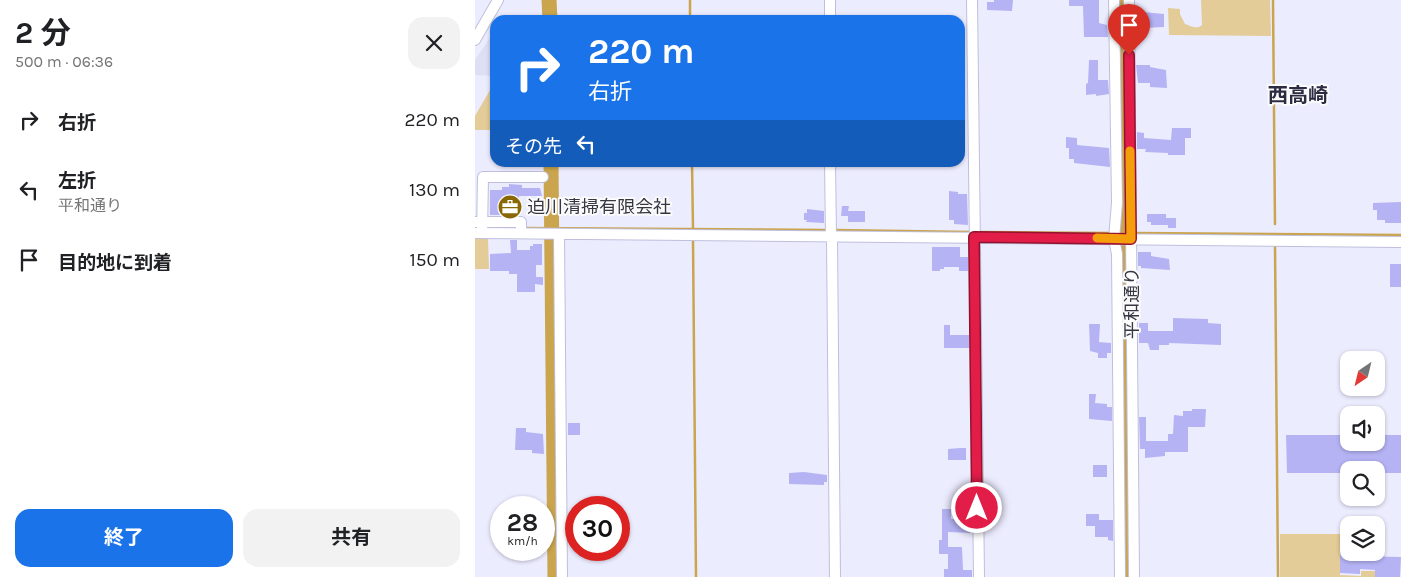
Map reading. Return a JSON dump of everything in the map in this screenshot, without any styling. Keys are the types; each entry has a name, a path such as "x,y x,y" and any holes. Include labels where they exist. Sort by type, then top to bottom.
{"street":[{"path":"475,40 498,0"},
{"path":"830,0 830,15"},
{"path":"972,0 979,577"},
{"path":"1114,0 1120,577"},
{"name":"平和通り","path":"1129,0 1135,577"},
{"path":"830,167 835,577"},
{"path":"543,177 483,177 479,196 480,227 554,234 974,234 1401,242"},
{"path":"554,234 562,577"}],"shaded area":[{"path":"1201,0 1270,0 1271,36 1169,35 1168,8 1180,9 1180,14 1185,24 1198,27 1202,25"},
{"path":"490,38 490,76 475,75 475,60"},
{"path":"490,90 490,130 475,130 475,116"},
{"path":"475,238 488,238 489,269 475,269"},
{"path":"1280,534 1340,534 1340,575 1361,576 1361,571 1375,571 1375,577 1280,577"}],"building":[{"path":"994,0 1013,0 1012,11 987,10 987,2 994,2"},
{"path":"1069,0 1099,0 1099,23 1107,25 1108,37 1084,37 1083,6 1069,6"},
{"path":"1136,8 1142,8 1143,12 1164,14 1164,27 1144,28 1144,20 1136,20"},
{"path":"1089,60 1098,60 1098,80 1108,80 1109,94 1086,95"},
{"path":"1136,65 1150,65 1150,67 1166,70 1167,88 1150,87 1150,83 1138,83"},
{"path":"1172,128 1191,128 1191,138 1185,138 1185,155 1168,155 1168,153 1145,152 1146,149 1137,149 1137,132 1144,133 1144,138 1171,140"},
{"path":"1066,137 1077,138 1077,145 1109,148 1110,167 1074,163 1074,159 1069,159"},
{"path":"509,184 522,185 522,188 540,188 542,196 519,196 520,215 490,215 490,190 502,190 502,187 509,187"},
{"path":"949,191 967,194 968,225 954,224 954,220 949,220"},
{"path":"1401,202 1401,223 1385,223 1385,220 1377,220 1377,210 1373,210 1373,203"},
{"path":"842,206 849,206 848,211 865,211 865,222 848,222 848,216 841,216"},
{"path":"807,209 824,211 824,223 806,222 807,220 804,220 804,213 807,213"},
{"path":"1147,214 1166,214 1166,218 1176,218 1176,228 1168,228 1168,225 1151,225 1151,222 1147,222"},
{"path":"510,240 517,240 517,250 530,250 530,246 533,246 533,244 542,244 542,265 536,265 536,277 543,277 543,285 535,284 535,292 517,292 517,274 509,274 509,271 490,271 490,254 511,253"},
{"path":"932,247 960,247 960,257 968,257 968,271 959,271 959,267 944,267 940,271 932,271"},
{"path":"1138,252 1151,252 1151,256 1169,259 1170,270 1141,268 1141,266 1138,266"},
{"path":"1390,264 1401,264 1401,287 1390,287"},
{"path":"1173,318 1208,319 1208,323 1221,324 1221,345 1169,343 1169,345 1159,345 1159,350 1150,350 1148,343 1139,343 1139,323 1148,323 1148,331 1173,331"},
{"path":"1089,324 1100,324 1099,342 1111,343 1111,353 1107,353 1107,358 1098,358 1098,353 1090,351"},
{"path":"944,325 950,325 950,335 969,335 969,348 944,348"},
{"path":"1089,394 1096,394 1095,403 1107,404 1107,407 1112,407 1112,421 1089,419"},
{"path":"1192,409 1206,409 1205,427 1188,427 1188,452 1165,452 1165,456 1145,458 1145,449 1140,449 1139,417 1146,417 1146,441 1168,441 1168,434 1173,434 1174,415 1183,416 1183,411 1192,411"},
{"path":"568,423 580,423 580,435 568,435"},
{"path":"516,428 526,428 526,432 543,434 544,454 532,453 532,450 515,450"},
{"path":"1286,435 1340,435 1340,451 1385,451 1385,435 1401,435 1401,473 1385,473 1385,461 1340,461 1340,473 1287,473"},
{"path":"966,448 966,460 948,460 948,449"},
{"path":"1093,465 1107,465 1107,477 1093,477"},
{"path":"804,472 827,475 827,482 824,482 824,485 789,484 789,473"},
{"path":"942,509 951,509 951,519 971,520 971,533 948,532 948,547 962,547 963,570 972,570 972,577 944,577 944,569 948,569 948,554 939,554 939,540 942,540"},
{"path":"1086,514 1099,514 1099,520 1113,520 1113,541 1108,540 1108,537 1095,537 1095,526 1086,526"},
{"path":"1385,557 1401,557 1400,577 1375,577 1375,570 1360,569 1360,574 1340,573 1340,561 1385,561"}],"waterway":[{"path":"549,0 550,15"},
{"path":"690,0 690,15"},
{"path":"1121,0 1126,577"},
{"path":"1273,0 1275,224"},
{"path":"551,167 555,577"},
{"path":"692,167 693,229"},
{"path":"485,227 517,227"},
{"path":"523,228 827,230"},
{"path":"833,230 972,232"},
{"path":"978,232 1112,233"},
{"path":"1118,233 1130,233"},
{"path":"1135,233 1401,235"},
{"path":"693,240 696,577"},
{"path":"1275,245 1278,577"}],"slow traffic":[{"path":"1097,238 1131,239 1130,151"}],"place":[{"name":"迫川清掃有限会社","path":"510,207"}],"district":[{"name":"西高崎","path":"1298,95"}],"route":[{"path":"977,508 974,237 1131,239 1129,55"}]}
